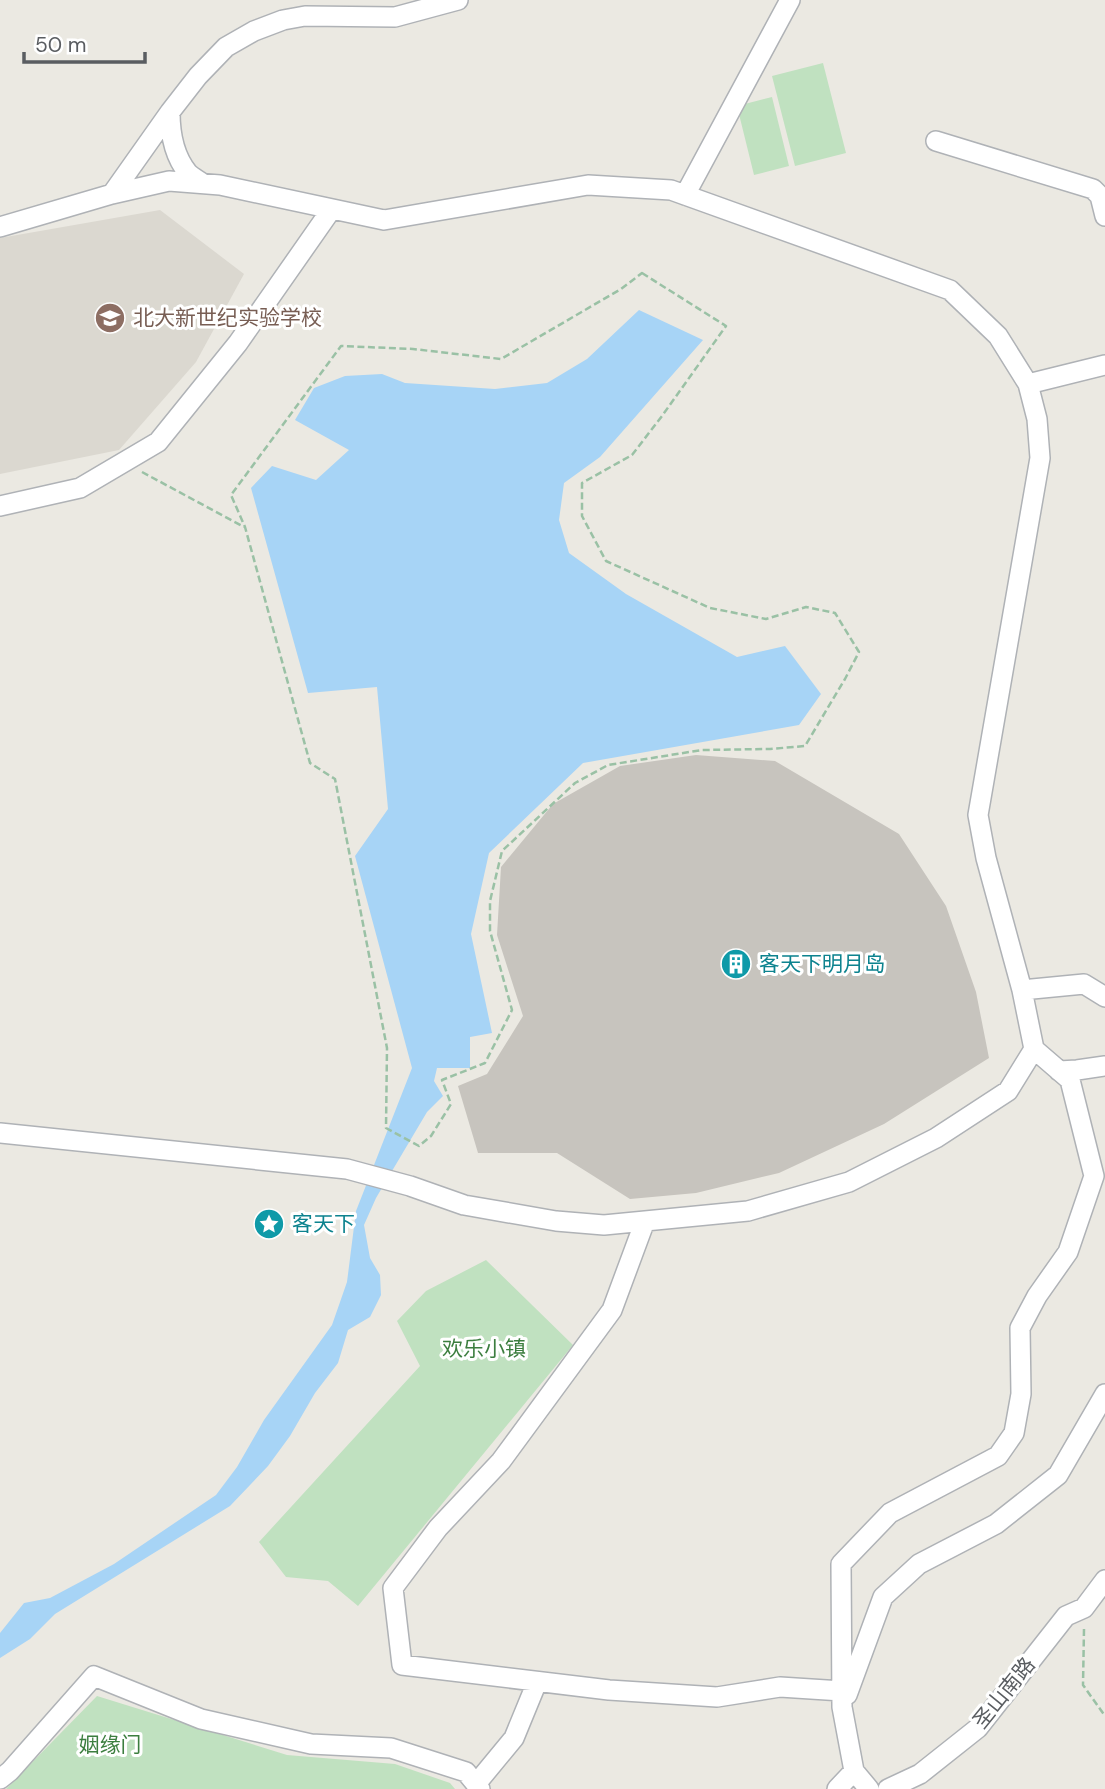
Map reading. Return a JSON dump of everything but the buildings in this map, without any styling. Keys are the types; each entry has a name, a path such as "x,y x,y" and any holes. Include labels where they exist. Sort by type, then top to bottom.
{"street":[{"path":"112,194 170,111 226,47 263,27 283,20 305,16 395,17 458,0"},
{"path":"685,195 790,0"},
{"path":"170,111 170,132 178,155 188,173 202,184"},
{"path":"936,141 1093,189 1100,196 1105,216"},
{"path":"0,227 112,194 169,181 220,185 384,220 588,185 671,190 950,290 999,336 1028,384 1037,419 1040,458 978,815 986,858 1022,990 1034,1049 1070,1080 1100,1181 1068,1252 1037,1296 1020,1328 1020,1394 1014,1433 998,1456 890,1513 841,1564 842,1699 855,1771 869,1789"},
{"path":"0,506 80,488 158,442 238,343 331,210"},
{"path":"1028,384 1105,365"},
{"path":"1022,990 1084,984 1105,997"},
{"path":"0,1133 347,1169 410,1186 464,1205 556,1221 604,1225 748,1211 849,1182 936,1138 1008,1091 1034,1049"},
{"path":"1059,1071 1105,1066"},
{"path":"645,1221 612,1310 501,1461 438,1528 393,1588 402,1665 609,1690 717,1697 780,1687 842,1699"},
{"path":"842,1699 883,1597 919,1564 996,1524 1058,1475 1105,1394"},
{"name":"圣山南路","path":"888,1789 920,1774 978,1728 1066,1616 1084,1608 1105,1580"},
{"path":"0,1779 94,1676 201,1719 311,1744 391,1748 466,1772 478,1787 514,1738 537,1682"},
{"path":"837,1789 855,1771"}],"path":[{"path":"124,462 244,527 310,763 335,779 387,1048 386,1128 419,1146 431,1136 452,1104 442,1080 485,1063 512,1010 490,931 490,901 502,851 575,783 608,765 702,750 805,746 859,652 835,613 806,607 766,619 710,608 607,561 582,516 582,483 632,455 726,326 642,273 621,289 501,359 413,349 341,346 231,495 244,527"},
{"path":"1084,1608 1083,1685 1105,1716"}],"shaded area":[{"name":"北大新世纪实验学校","path":"160,210 244,274 196,362 119,450 0,474 0,238"}],"green space":[{"path":"823,63 846,153 795,166 772,76"},
{"path":"772,97 789,166 754,175 737,106"},
{"name":"欢乐小镇","path":"486,1260 573,1345 358,1606 328,1581 286,1577 259,1542 420,1366 397,1321 426,1291"},
{"name":"姻缘门","path":"97,1696 287,1755 395,1764 450,1783 455,1789 6,1789"}],"water":[{"path":"639,310 703,340 600,457 564,483 559,520 569,553 626,594 737,657 785,646 821,694 799,725 583,763 489,853 471,934 492,1033 470,1037 470,1068 437,1068 434,1081 443,1096 427,1112 376,1198 364,1225 370,1258 380,1275 381,1295 370,1317 348,1330 338,1363 315,1393 290,1436 268,1466 230,1506 55,1614 30,1639 0,1658 0,1633 24,1603 50,1598 114,1564 216,1495 237,1467 264,1420 332,1325 347,1282 356,1211 412,1068 355,856 388,809 377,687 308,693 251,488 272,466 316,480 349,450 295,420 314,388 345,376 382,374 405,383 495,389 547,383 587,359"}],"place":[{"name":"北大新世纪实验学校","path":"110,318"},
{"name":"客天下明月岛","path":"736,964"},
{"name":"客天下","path":"269,1224"}]}
